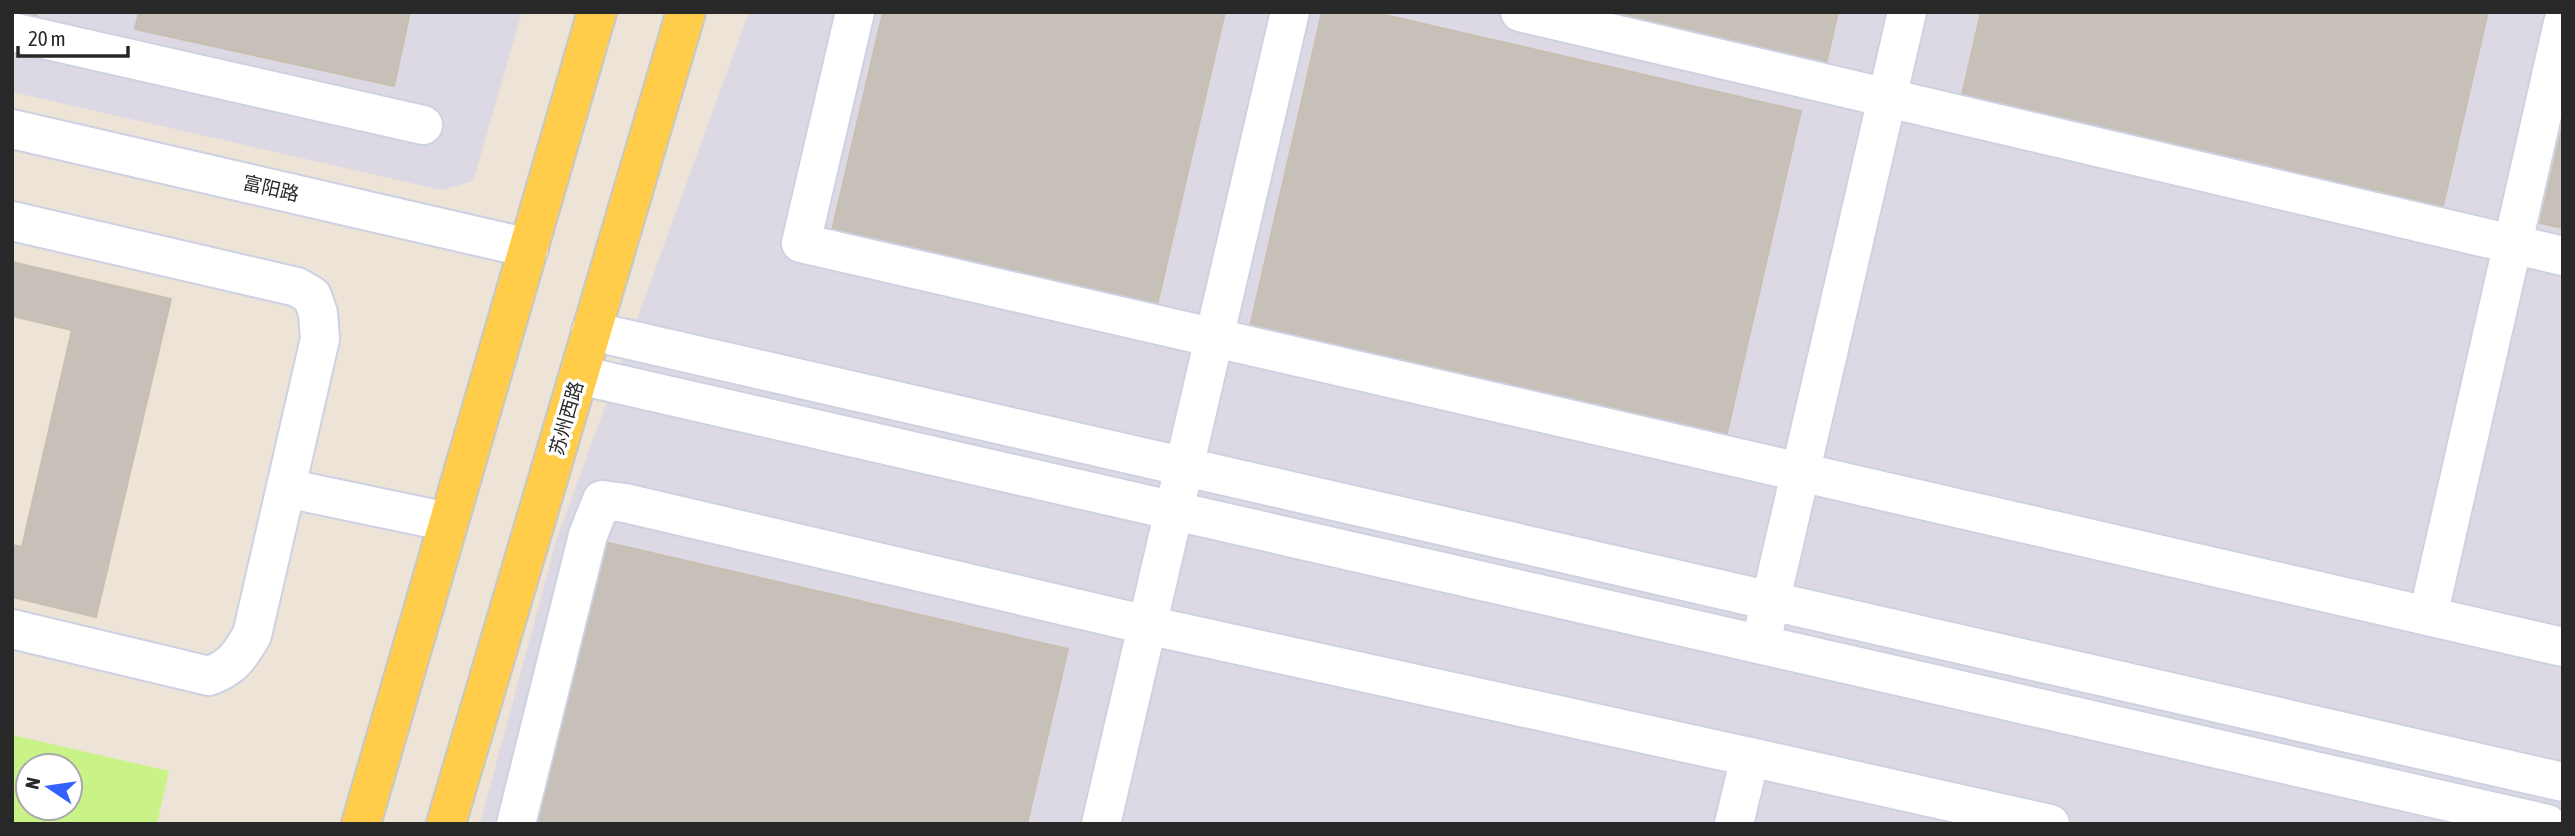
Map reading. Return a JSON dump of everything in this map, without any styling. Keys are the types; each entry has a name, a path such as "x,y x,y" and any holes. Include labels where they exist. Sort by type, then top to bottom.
{"main road":[{"path":"361,824 597,12"},
{"name":"苏州西路","path":"446,824 686,12"}],"street":[{"path":"855,12 801,243 2563,647"},
{"path":"1101,824 1290,12"},
{"path":"1520,12 2563,256"},
{"path":"1761,644 1907,12"},
{"path":"2428,616 2563,23"},
{"path":"12,32 424,125"},
{"name":"富阳路","path":"12,129 529,248"},
{"path":"12,220 297,288 312,296 318,313 320,339 252,635 240,656 226,670 209,676 12,629"},
{"path":"592,331 2563,782"},
{"path":"579,375 2547,824"},
{"path":"286,488 448,522"},
{"path":"516,824 588,535 602,500 625,503 1147,625 2050,824"},
{"path":"1734,824 1750,757"}],"shaded area":[{"path":"12,12 522,12 473,181 442,190 12,92"},
{"path":"749,12 2563,12 2563,824 480,824 556,541"}],"green space":[{"path":"12,735 169,771 157,824 12,824"}],"building":[{"path":"12,12 37,12 35,19"},
{"path":"139,12 410,12 394,86 135,29"},
{"path":"883,12 1225,12 1155,314 830,239"},
{"path":"1322,12 1372,12 1801,111 1726,437 1250,327"},
{"path":"1604,12 1838,12 1826,64"},
{"path":"1981,12 2488,12 2443,206 1962,95"},
{"path":"2563,124 2563,228 2540,223"},
{"path":"12,262 171,299 96,617 12,597 12,545 22,547 72,330 12,316"},
{"path":"600,541 1068,649 1027,824 534,824"}]}
